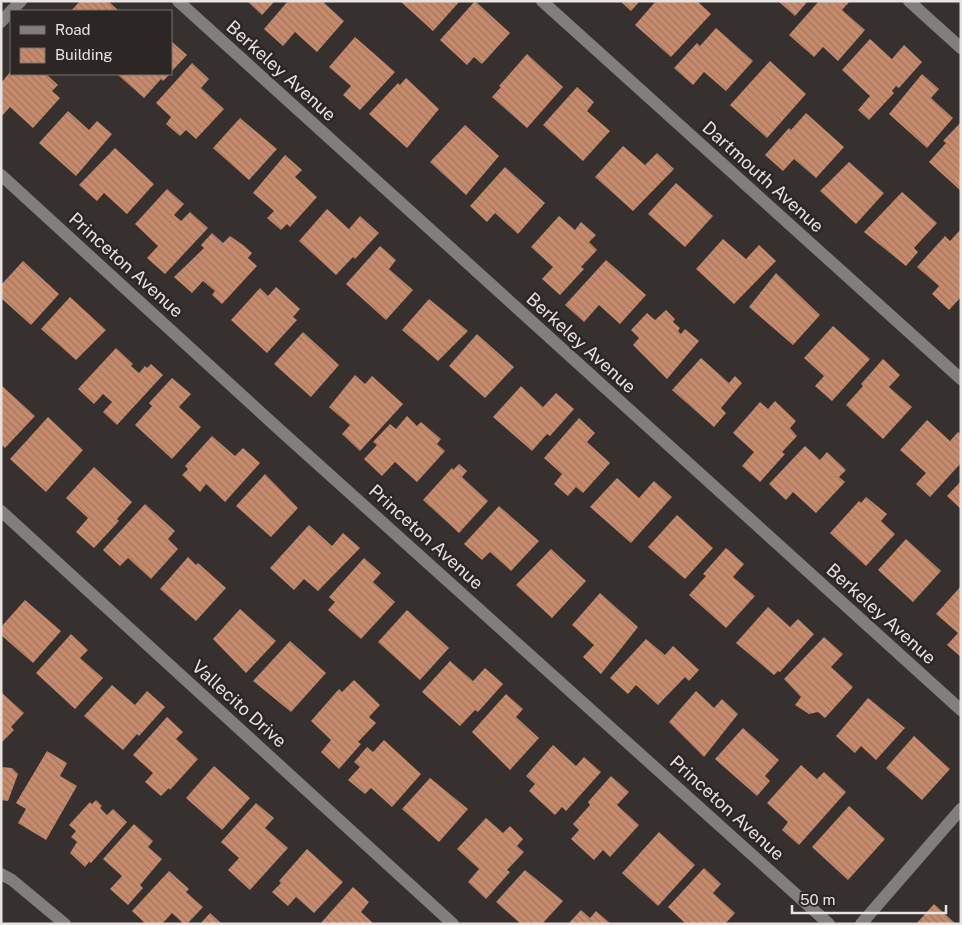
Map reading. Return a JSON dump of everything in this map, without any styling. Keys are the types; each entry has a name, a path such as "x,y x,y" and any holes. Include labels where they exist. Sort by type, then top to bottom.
{"street":[{"name":"Berkeley Avenue","path":"178,1 961,710"},
{"name":"Dartmouth Avenue","path":"542,1 961,380"},
{"path":"909,1 961,48"},
{"path":"1,7 14,8"},
{"path":"1,22 10,12"},
{"name":"Princeton Avenue","path":"1,175 288,437 829,924"},
{"name":"Vallecito Drive","path":"1,511 453,924"},
{"path":"861,924 961,808"},
{"path":"1,874 12,880 65,924"}],"building":[{"path":"80,1 108,1 118,10 72,10"},
{"path":"247,1 275,1 262,15"},
{"path":"288,1 322,1 344,21 317,52 295,32 283,46 264,29"},
{"path":"400,1 460,1 433,31"},
{"path":"475,1 510,33 482,64 474,57 467,65 440,40"},
{"path":"620,1 640,1 631,11"},
{"path":"656,1 697,1 711,14 671,57 635,25"},
{"path":"778,1 808,1 795,16"},
{"path":"819,1 850,1 842,10 865,30 838,61 823,47 814,57 789,35"},
{"path":"716,28 753,61 726,91 704,72 693,85 674,68 697,43 700,46"},
{"path":"355,37 395,72 360,110 343,95 351,86 329,67"},
{"path":"870,39 892,59 904,45 922,62 899,88 896,86 892,91 894,93 869,120 858,110 870,96 842,70"},
{"path":"172,42 187,55 172,71"},
{"path":"527,54 563,87 527,128 492,97 501,87 499,86"},
{"path":"770,61 806,94 767,138 730,105"},
{"path":"192,63 209,79 201,88 224,109 196,139 186,130 180,136 166,124 171,117 156,103"},
{"path":"10,72 10,75 47,75 58,85 52,91 60,98 33,128 10,107 1,117 1,83"},
{"path":"922,74 939,89 931,98 953,118 927,148 889,114"},
{"path":"118,75 169,75 163,81 161,79 144,98"},
{"path":"406,78 439,109 407,148 369,114 398,83 400,85"},
{"path":"577,87 594,102 587,111 610,131 583,161 543,125"},
{"path":"68,111 89,130 97,121 112,134 76,176 39,143"},
{"path":"806,113 844,147 816,178 794,159 783,171 765,155 789,128 791,130"},
{"path":"240,118 277,149 249,180 213,148"},
{"path":"961,122 961,191 929,162 946,143 943,141"},
{"path":"465,125 499,156 466,195 430,162"},
{"path":"623,146 645,165 657,153 674,169 633,211 595,177"},
{"path":"115,148 154,184 127,214 104,193 97,201 79,185"},
{"path":"285,155 302,170 295,177 317,197 290,227 287,224 281,230 267,218 274,211 253,193"},
{"path":"849,162 884,193 856,224 820,191"},
{"path":"505,167 545,203 518,234 495,213 487,222 470,206"},
{"path":"676,183 713,216 685,247 648,214"},
{"path":"167,189 184,204 174,215 181,221 190,212 208,228 165,274 147,258 158,246 135,224"},
{"path":"902,192 937,223 914,248 918,252 906,266 864,232"},
{"path":"327,209 349,229 360,216 379,233 355,259 353,257 336,275 299,241"},
{"path":"559,216 575,230 581,222 596,235 589,242 597,250 581,267 584,269 560,295 542,279 553,267 531,247"},
{"path":"961,229 961,297 949,310 932,294 939,286 917,267 945,236 950,241"},
{"path":"212,233 223,243 230,236 243,245 252,253 248,258 257,266 222,304 212,295 215,291 203,281 192,293 174,277 204,248 201,245"},
{"path":"723,239 746,259 759,245 776,261 734,304 696,269"},
{"path":"380,246 396,260 389,269 413,290 386,320 346,284"},
{"path":"606,260 646,295 620,324 599,305 584,322 565,305"},
{"path":"23,261 59,294 31,325 1,298 1,285"},
{"path":"776,273 820,315 793,345 749,307"},
{"path":"276,287 300,309 293,317 297,320 267,353 231,320 260,288 268,296"},
{"path":"70,297 106,330 76,360 41,329"},
{"path":"429,299 468,331 438,361 402,330"},
{"path":"666,310 675,319 673,322 680,328 678,331 681,334 685,329 699,341 667,379 633,345 639,338 631,330 647,313 655,320"},
{"path":"833,326 870,359 832,401 815,386 824,376 804,358"},
{"path":"303,332 339,365 311,397 274,364"},
{"path":"477,334 514,367 485,398 449,366"},
{"path":"116,348 133,364 131,366 139,373 145,366 147,368 151,364 163,375 117,425 103,412 112,402 103,394 94,404 78,389"},
{"path":"701,358 729,383 735,376 742,383 721,408 726,413 714,427 672,390"},
{"path":"883,359 900,375 889,387 912,407 883,439 846,405"},
{"path":"355,375 365,384 372,376 403,404 360,451 342,434 350,425 329,407"},
{"path":"172,378 191,394 179,407 201,427 172,459 135,425 152,406 149,403"},
{"path":"1,385 35,416 5,448 1,445"},
{"path":"521,386 543,407 556,393 574,409 550,436 547,434 532,451 493,417"},
{"path":"775,401 796,421 790,428 797,436 782,452 785,454 760,482 742,466 754,452 733,433 760,402 768,409"},
{"path":"407,416 417,426 421,422 441,439 437,444 445,451 417,482 395,462 382,476 364,459 377,445 373,442 390,424 396,429"},
{"path":"48,417 83,450 46,492 10,459"},
{"path":"579,418 595,433 587,442 610,463 583,493 576,487 568,496 554,484 562,474 544,458"},
{"path":"927,420 950,441 958,432 961,434 961,463 930,497 916,484 926,473 900,450"},
{"path":"212,436 235,456 243,448 260,463 225,502 206,484 200,492 182,475 188,469 185,466"},
{"path":"805,446 820,460 827,452 846,470 839,477 845,482 816,513 793,492 786,500 769,484"},
{"path":"459,464 467,471 462,477 488,501 459,533 423,500 452,468 453,470"},
{"path":"94,467 132,502 117,519 119,521 94,548 76,532 88,518 66,498"},
{"path":"265,474 298,508 271,537 236,506"},
{"path":"617,478 639,498 654,481 672,497 631,543 590,507"},
{"path":"961,481 961,509 947,496"},
{"path":"866,497 887,514 881,521 895,534 866,566 830,533 859,501 861,503"},
{"path":"145,504 175,531 168,539 178,549 151,579 128,558 120,566 103,550"},
{"path":"499,506 539,541 511,571 490,552 482,560 464,544"},
{"path":"677,515 713,548 685,579 648,547"},
{"path":"309,525 332,546 343,533 360,548 318,591 304,579 294,590 270,568"},
{"path":"906,539 941,571 913,602 878,570"},
{"path":"726,548 744,564 733,577 755,596 726,628 689,595 706,576 703,574"},
{"path":"551,549 586,581 552,618 516,585"},
{"path":"188,557 196,565 198,563 226,588 196,621 160,589"},
{"path":"364,558 381,573 373,582 395,602 361,639 328,610 335,602 329,597"},
{"path":"961,586 961,657 947,645 958,633 936,614"},
{"path":"600,593 638,627 601,674 583,657 594,645 572,625"},
{"path":"25,600 61,631 33,663 1,635 1,627"},
{"path":"768,607 790,627 798,619 814,634 780,672 778,671 774,675 736,643"},
{"path":"240,609 276,641 246,673 213,639"},
{"path":"407,610 449,648 420,680 378,642"},
{"path":"71,634 88,650 80,658 103,678 75,709 36,673"},
{"path":"824,637 843,654 831,667 853,687 825,718 818,712 809,714 795,705 801,697 784,679"},
{"path":"646,639 665,655 673,646 699,670 689,681 685,677 658,705 636,685 628,694 610,678"},
{"path":"290,641 326,673 291,712 253,681"},
{"path":"450,661 473,681 485,668 503,684 478,712 475,710 460,726 422,692"},
{"path":"354,680 380,705 369,717 376,723 358,742 361,744 339,769 321,752 331,740 311,721 339,689 342,692"},
{"path":"112,685 135,705 147,691 165,707 139,736 137,734 123,750 84,716"},
{"path":"696,691 714,708 722,699 738,714 704,757 669,722"},
{"path":"1,692 24,713 11,727 14,730 1,743"},
{"path":"506,694 523,709 516,717 539,738 510,770 472,732"},
{"path":"868,698 905,728 876,760 861,746 855,753 836,736"},
{"path":"167,717 183,732 176,739 198,759 170,790 169,788 161,796 145,782 153,773 133,755"},
{"path":"743,728 779,760 765,776 770,781 757,796 715,759"},
{"path":"914,736 950,769 922,800 886,768"},
{"path":"384,740 421,774 392,807 371,788 365,794 348,780 360,767 354,762 367,747 373,752"},
{"path":"553,745 576,766 584,757 601,772 566,811 562,807 555,815 529,791 535,784 526,776"},
{"path":"47,751 67,763 60,776 77,786 46,840 18,823 26,809 16,803"},
{"path":"801,765 817,779 824,772 846,792 799,845 782,830 788,822 767,803"},
{"path":"214,766 250,798 222,830 186,798"},
{"path":"1,767 12,768 18,774 8,801 1,800"},
{"path":"611,776 629,792 617,805 639,825 610,857 603,850 594,860 571,839 579,830 573,824 590,805 588,802"},
{"path":"430,778 468,809 439,842 402,809"},
{"path":"96,800 102,806 100,808 107,815 113,809 127,822 91,863 89,862 85,867 70,853 77,842 71,837 76,831 69,825 90,802 92,804"},
{"path":"256,803 274,818 265,828 288,848 250,890 228,870 239,858 221,842"},
{"path":"849,806 885,839 848,880 812,847"},
{"path":"486,818 503,833 510,826 523,839 517,846 524,852 507,870 510,872 486,899 468,882 479,869 457,849"},
{"path":"134,824 153,841 148,847 162,859 140,885 143,888 128,905 110,889 122,876 103,859"},
{"path":"659,832 695,865 658,906 622,873"},
{"path":"307,849 343,882 314,913 296,897 288,906 272,892 281,883 279,881"},
{"path":"704,868 721,884 713,893 735,913 725,924 686,924 668,907"},
{"path":"525,870 563,901 542,924 521,924 496,902"},
{"path":"169,871 189,889 186,892 203,907 187,924 184,924 172,913 162,924 146,924 132,911"},
{"path":"353,887 369,902 361,912 374,924 320,924"},
{"path":"934,904 956,924 916,924"},
{"path":"581,910 590,918 596,911 611,924 568,924"},
{"path":"210,913 222,924 200,924"}]}
